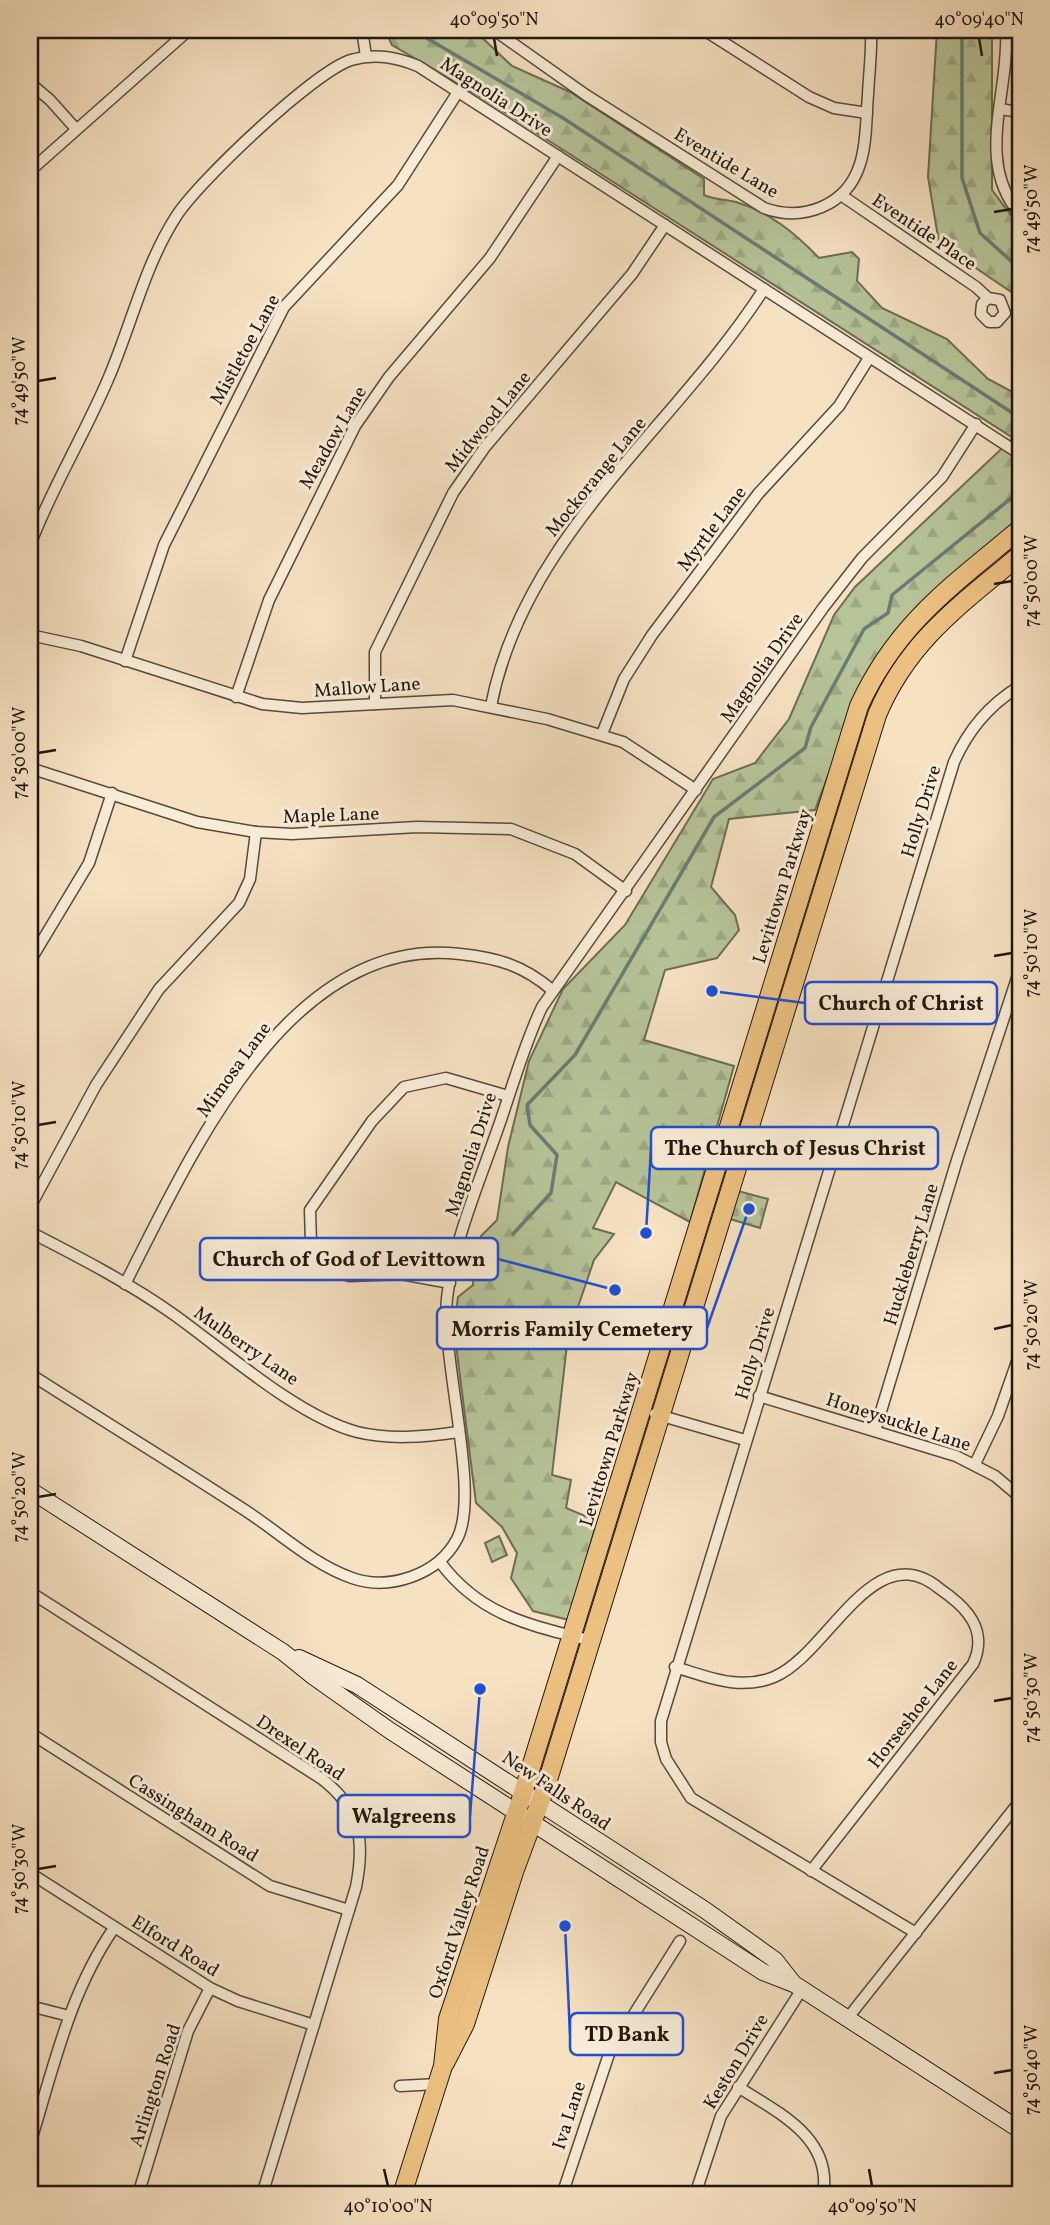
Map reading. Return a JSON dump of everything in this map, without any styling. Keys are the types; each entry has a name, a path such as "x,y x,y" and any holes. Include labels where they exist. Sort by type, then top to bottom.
{"main road":[{"name":"Levittown Parkway","path":"523,1793 859,706 886,656 911,624 1018,535"},
{"path":"525,1817 539,1803 592,1641 877,715 898,672 926,636 1020,555"},
{"name":"New Falls Road","path":"30,1490 283,1652 390,1730 763,1972 798,1987 1020,2130"},
{"name":"New Falls Road","path":"283,1652 357,1685 705,1910 775,1961 798,1987"},
{"name":"Oxford Valley Road","path":"402,2195 443,2066 448,2019 525,1817 523,1793"}],"street":[{"path":"30,171 189,30"},
{"path":"362,30 366,56"},
{"name":"Eventide Lane","path":"494,30 586,95 764,208 785,214 807,213 828,205 852,183 861,163 867,113 871,30"},
{"path":"704,30 809,97 834,108 867,113"},
{"path":"1006,30 996,143 998,171 1008,197 1020,214"},
{"name":"Magnolia Drive","path":"30,545 96,408 149,271 177,215 211,174 323,76 349,61 366,56 403,60 458,92 1020,454"},
{"path":"30,83 76,128"},
{"name":"Mistletoe Lane","path":"125,661 164,545 284,307 398,185 458,92"},
{"path":"1000,109 1020,112"},
{"name":"Meadow Lane","path":"236,697 269,600 355,426 382,386 490,258 558,156"},
{"name":"Eventide Place","path":"841,195 976,287 988,298"},
{"name":"Midwood Lane","path":"375,704 375,652 453,493 485,447 632,274 665,225"},
{"name":"Mockorange Lane","path":"491,706 500,663 519,621 565,538 727,345 764,289"},
{"name":"Myrtle Lane","path":"602,734 624,679 652,635 758,494 839,406 869,358"},
{"name":"Magnolia Drive","path":"440,1562 458,1538 465,1516 458,1432 447,1357 446,1324 450,1283 464,1226 532,1029 552,990 626,891 844,580 942,477 976,424"},
{"name":"Mallow Lane","path":"30,635 125,661 236,697 293,707 436,699 491,706 602,734 644,754 696,790"},
{"name":"Holly Drive","path":"916,1933 703,1808 682,1788 666,1759 661,1742 663,1710 954,762 966,737 979,720 1020,686"},
{"name":"Maple Lane","path":"30,768 197,822 256,832 292,835 417,827 511,829 575,854 626,891"},
{"path":"30,961 89,863 112,793"},
{"path":"30,1207 96,1085 159,989 239,903 250,879 256,832"},
{"name":"Mimosa Lane","path":"125,1284 218,1117 256,1060 321,992 373,963 429,951 507,962 522,968 552,990"},
{"name":"Huckleberry Lane","path":"874,1431 957,1160 1020,969"},
{"path":"450,1283 401,1274 349,1276 330,1269 321,1261 311,1244 310,1210 372,1121 404,1087 446,1078 508,1096"},
{"name":"Mulberry Lane","path":"30,1232 125,1284 292,1399 340,1426 372,1435 403,1438 458,1432"},
{"path":"975,1464 998,1416 1020,1353"},
{"path":"30,1374 241,1507 305,1552 351,1577 374,1582 394,1581 426,1572 440,1562 466,1593 488,1607 524,1623 592,1641"},
{"name":"Honeysuckle Lane","path":"759,1396 975,1464 1020,1497"},
{"path":"642,1411 745,1440"},
{"name":"Horseshoe Lane","path":"675,1667 737,1684 774,1677 795,1664 880,1580 902,1573 925,1577 959,1604 972,1620 979,1642 973,1664 811,1871"},
{"name":"Drexel Road","path":"30,1592 338,1791 355,1818 360,1839 358,1874 262,2195"},
{"name":"Cassingham Road","path":"30,1733 270,1886 349,1910"},
{"path":"848,2019 1020,1801"},
{"name":"Elford Road","path":"30,1873 210,1988 238,2001 314,2025"},
{"path":"30,2144 32,2130 69,2016 86,1972 114,1928"},
{"name":"Iva Lane","path":"562,2195 609,2054 680,1941"},
{"name":"Keston Drive","path":"695,2195 713,2133 798,1987"},
{"name":"Arlington Road","path":"138,2195 188,2031 210,1988"},
{"path":"30,2006 69,2016"},
{"path":"400,2086 438,2084"},
{"path":"738,2087 783,2116 810,2139 822,2160 824,2195"}],"green space":[{"path":"385,30 474,30 512,66 570,92 704,179 704,195 748,206 771,218 792,232 819,258 852,252 859,259 857,281 882,308 947,339 988,379 1020,396 1020,521 866,675 815,810 729,819 711,887 735,915 739,930 717,958 665,970 644,1040 734,1066 690,1222 616,1182 593,1228 614,1234 594,1260 568,1336 552,1475 571,1480 566,1508 597,1521 569,1620 533,1611 511,1578 517,1553 502,1527 476,1503 454,1329 458,1297 473,1285 474,1262 481,1236 497,1220 508,1147 529,1061 563,989 625,925 713,779 755,763 789,719 834,615 855,587 1013,438 479,96 392,45"},
{"path":"937,30 992,30 992,190 1020,227 1020,298 939,243 928,177"},
{"path":"738,1191 768,1199 760,1228 730,1219"},
{"path":"499,1536 507,1555 492,1562 485,1543"}],"waterway":[{"path":"413,30 563,118 1020,418"},
{"path":"962,30 962,178 980,233 1020,269"},
{"path":"513,1234 551,1193 557,1155 530,1125 527,1105 575,1055 714,817 805,748 811,727 864,629 888,613 892,595 1020,491"}],"place":[{"name":"Church of Christ","path":"712,991"},
{"name":"Morris Family Cemetery","path":"749,1209"},
{"name":"The Church of Jesus Christ","path":"646,1233"},
{"name":"Church of God of Levittown","path":"615,1290"},
{"name":"Walgreens","path":"480,1689"},
{"name":"TD Bank","path":"565,1926"}]}
